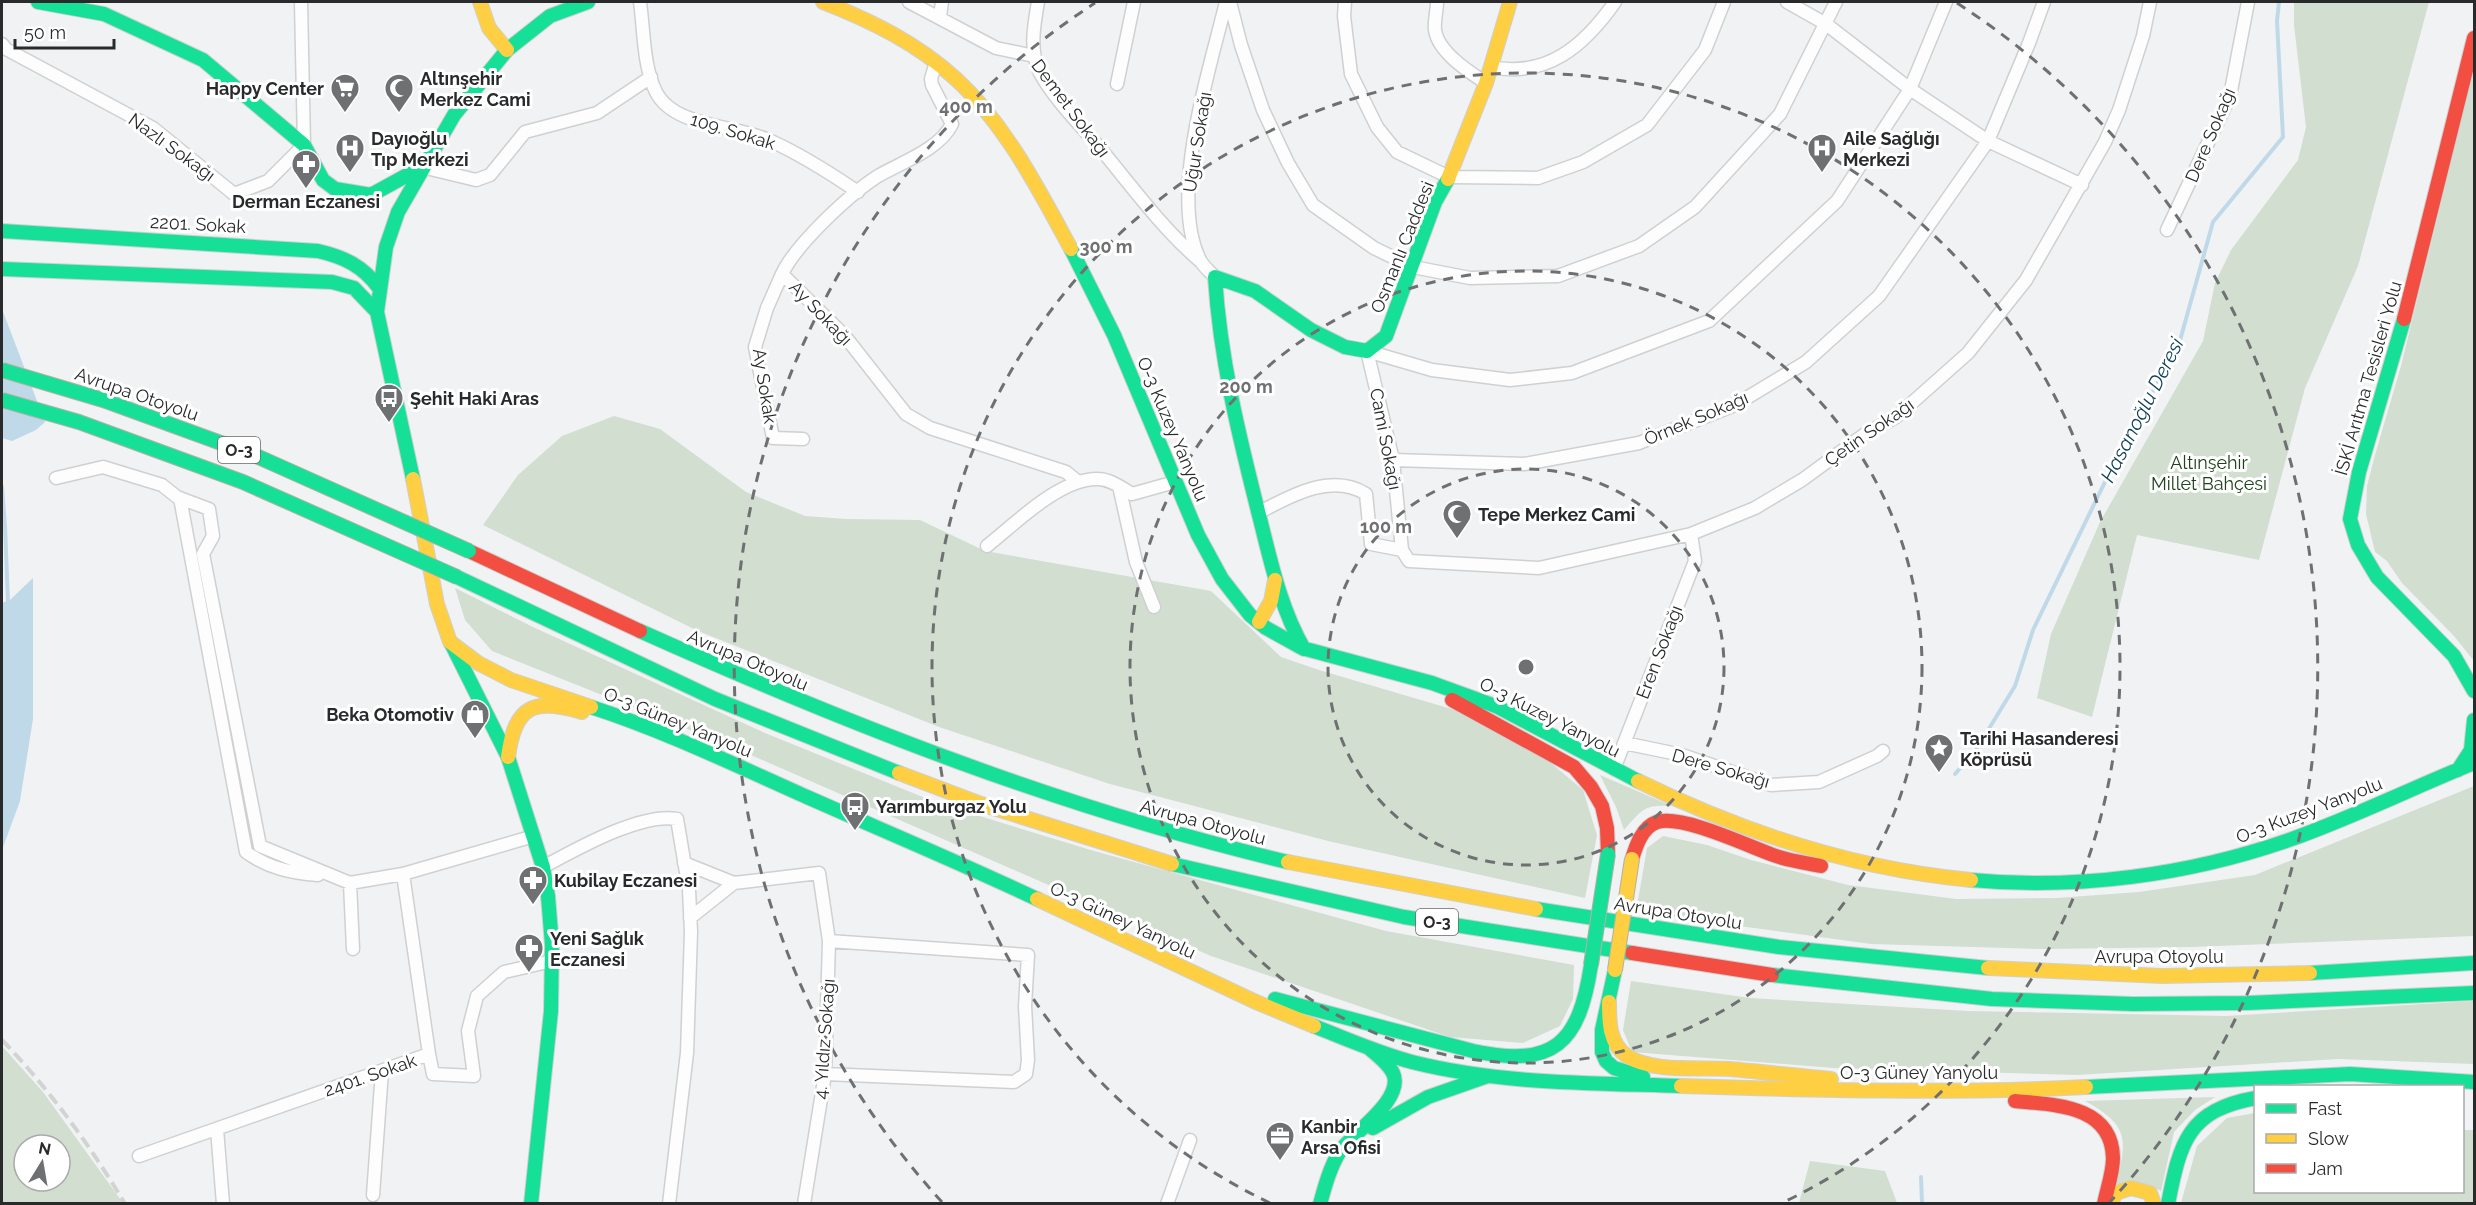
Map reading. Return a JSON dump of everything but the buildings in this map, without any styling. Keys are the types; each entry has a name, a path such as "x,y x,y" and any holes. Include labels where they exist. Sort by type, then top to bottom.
{"main road":[{"path":"38,2 104,14 203,60 304,146 323,180 335,189 371,195 422,167"},
{"path":"480,2 484,21 493,37 507,50"},
{"path":"531,1203 551,1011 552,961 548,896 543,867 508,757 450,642 432,581 397,397 377,312 386,248 392,229 422,167 454,116 507,50 550,16 588,2"},
{"name":"O-3 Kuzey Yanyolu","path":"823,2 876,22 936,62 961,83 1000,129 1046,204 1102,308 1175,482 1218,569 1238,602 1272,635 1328,659 1387,670 1484,701 1524,719 1614,769 1727,822 1785,844 1919,877 2006,884 2113,879 2169,872 2265,849 2363,811 2475,763"},
{"name":"Osmanlı Caddesi","path":"1367,351 1386,336 1435,202 1449,177 1486,83 1510,2"},
{"name":"İSKİ Arıtma Tesisleri Yolu","path":"2475,38 2398,341 2359,472 2350,519 2358,545 2378,577 2454,656 2475,692"},
{"name":"2201. Sokak","path":"2,231 318,251 333,254 359,265 368,272 379,288"},
{"path":"2,269 332,282 354,288 377,312"},
{"path":"1304,649 1295,635 1275,580 1229,394 1216,314 1215,278 1255,291 1311,330 1345,347 1367,351"},
{"name":"Avrupa Otoyolu","path":"2,370 103,400 254,455 469,551 717,668 918,750 1134,822 1229,849 1323,871 1652,928 1824,953 1985,969 2165,976 2289,974 2475,963"},
{"name":"O-3","path":"2,400 79,422 243,482 457,577 715,699 853,756 981,804 1177,866 1404,917 1788,978 1992,999 2156,1004 2248,1003 2475,993"},
{"path":"1259,622 1271,601 1275,580"},
{"name":"O-3 Güney Yanyolu","path":"450,642 478,663 512,680 643,724 888,833 941,854 1223,987"},
{"path":"1223,987 1282,1000 1457,1048 1511,1057 1548,1051 1565,1039 1575,1027 1582,1011 1608,854 1608,829 1603,804 1589,783 1574,767 1458,703 1328,659"},
{"path":"508,757 510,739 518,721 531,708 546,704 643,724"},
{"path":"2458,770 2471,750 2475,720"},
{"path":"1849,1091 1800,1085 1653,1078 1619,1071 1606,1063 1601,1052 1601,1028 1609,1002 1632,860 1638,841 1647,829 1657,822 1670,820 1715,833 1784,859 1840,870 1919,877"},
{"path":"1223,987 1370,1049 1414,1062 1488,1076"},
{"path":"1609,1002 1611,1036 1617,1048 1632,1060 1657,1065 1762,1071 2064,1106 2093,1116 2108,1133 2113,1156 2104,1203"},
{"path":"1320,1203 1327,1179 1340,1152 1360,1129 1390,1101 1394,1090 1395,1079 1391,1070 1370,1049"},
{"path":"2324,1085 2350,1074"},
{"name":"O-3 Güney Yanyolu","path":"1488,1076 1589,1083 1849,1091 2037,1090 2350,1074 2475,1082"},
{"path":"1340,1152 1407,1106 1445,1089 1488,1076"},
{"path":"2168,1203 2178,1154 2199,1120 2217,1108 2240,1099 2254,1098"},
{"path":"2110,1203 2116,1193 2131,1188 2150,1194 2154,1203"}],"street":[{"path":"301,2 304,146"},
{"path":"550,16 551,2"},
{"name":"109. Sokak","path":"640,2 651,77 657,94 677,114 768,139 815,163 858,192"},
{"name":"Demet Sokağı","path":"909,2 940,16 996,48 1034,56 1040,73 1065,108 1174,238 1200,261"},
{"path":"940,16 942,2"},
{"path":"1034,56 1033,28 1038,2"},
{"path":"1117,84 1134,2"},
{"path":"1228,2 1263,110 1287,163 1313,205 1374,248 1413,267 1470,278 1558,276 1639,246 1695,207 1780,114 1836,2"},
{"name":"Uğur Sokağı","path":"1215,278 1200,261 1191,227 1188,201 1202,99 1228,2"},
{"path":"1346,2 1344,16 1351,74 1377,127 1397,152 1449,177 1538,178 1583,162 1647,125 1705,50 1724,2"},
{"path":"1437,2 1435,32 1446,51 1461,68 1486,83"},
{"path":"1491,67 1510,71 1544,65 1558,58 1585,36 1615,2"},
{"path":"1787,2 1826,24 1910,89 1988,141 2082,185"},
{"path":"1367,351 1432,370 1510,380 1572,373 1709,321 1837,201 1910,89 1946,2"},
{"name":"Örnek Sokağı","path":"1393,460 1524,464 1639,443 1734,405 1806,362 1879,296 1988,141 2044,2"},
{"name":"Çetin Sokağı","path":"1401,550 1409,561 1539,568 1691,534 1755,508 1802,480 1865,434 1896,417 1968,353 2026,280 2082,185 2119,110 2143,36 2151,2"},
{"name":"Dere Sokağı","path":"2167,230 2230,96 2248,2"},
{"name":"Nazlı Sokağı","path":"2,44 6,49 153,128 234,194 268,181 304,146"},
{"name":"Ay Sokağı","path":"936,62 931,79 952,124 947,133 938,142 875,178 836,210 789,259 782,274 844,334 906,414 930,428 1066,472 1077,481"},
{"path":"422,167 476,180 490,175 525,132 597,112 651,77"},
{"name":"Ay Sokak","path":"782,274 767,308 755,347 773,438 803,439"},
{"name":"Cami Sokağı","path":"1367,351 1393,460 1401,550"},
{"path":"56,478 103,467 162,485 180,498 209,509 213,536 203,554 260,846 325,875 350,883 403,874 534,836"},
{"path":"987,546 1044,501 1077,481 1100,478 1132,494 1175,482"},
{"path":"1258,513 1301,491 1335,485 1355,487 1366,494 1371,544 1401,550"},
{"path":"1119,486 1136,562 1154,607"},
{"path":"180,498 246,852 261,863 287,871 325,875"},
{"name":"Eren Sokağı","path":"1614,769 1695,561 1691,534"},
{"name":"Dere Sokağı","path":"1624,743 1682,755 1771,785 1819,782 1877,756 1883,751"},
{"path":"543,867 592,841 644,822 667,817 677,819 689,890 690,918 687,1053 669,1203"},
{"path":"684,863 735,883"},
{"name":"4. Yıldız Sokağı","path":"735,883 819,873 829,941 825,1074 804,1203"},
{"name":"2401. Sokak","path":"139,1156 429,1054 403,874"},
{"path":"350,883 353,948"},
{"path":"690,918 735,883"},
{"path":"825,1074 1014,1082 1026,1074 1028,1060 1025,1006 1028,955 829,941"},
{"path":"429,1054 434,1074 474,1076 468,1031 477,996 504,972 552,961"},
{"path":"373,1195 382,1071"},
{"path":"217,1129 223,1203"},
{"path":"1167,1203 1190,1140"}],"green space":[{"name":"Altınşehir Millet Bahçesi","path":"2294,2 2429,2 2358,266 2305,388 2259,560 2137,535 2092,717 2037,698 2051,634 2100,522 2203,341 2215,283 2231,250 2298,160 2306,127 2294,25"},
{"path":"2474,69 2474,661 2454,636 2402,583 2387,561 2375,552 2366,514 2367,486 2401,366"},
{"path":"614,416 660,429 746,492 805,516 920,520 985,551 1211,591 1281,657 1465,713 1545,758 1583,790 1597,835 1585,898 1328,841 1110,784 939,727 698,631 483,525 518,475 562,436"},
{"path":"455,588 535,628 765,733 940,804 1094,851 1386,931 1574,965 1573,999 1560,1026 1523,1043 1450,1037 1211,956 735,748 492,651 465,620"},
{"path":"1600,775 1672,806 1655,806 1644,810 1624,830 1616,807"},
{"path":"2474,786 2474,936 2190,947 2044,949 1871,944 1636,912 1647,848 1663,836 1707,845 1751,860 1848,885 1956,899 2057,898 2139,892 2255,875"},
{"path":"1631,981 1750,998 1967,1011 2226,1016 2474,1001 2474,1064 2338,1059 2077,1075 1834,1068 1632,1052 1623,1030"},
{"path":"2,1046 43,1092 123,1203 2,1203"},
{"path":"2215,1097 2195,1110 2174,1132 2161,1191 2150,1185 2116,1186 2122,1156 2122,1135 2110,1118 2085,1101"},
{"path":"2254,1113 2254,1193 2464,1193 2464,1130 2474,1130 2474,1203 2181,1203 2197,1146 2227,1118"},
{"path":"1810,1161 1885,1171 1897,1203 1799,1203"}],"water":[{"path":"2,309 45,422 36,430 12,441 2,438"},
{"path":"33,578 33,719 20,801 2,850 2,603 10,600"}],"waterway":[{"name":"Hasanoğlu Deresi","path":"1955,774 1976,750 2015,686 2033,630 2119,453 2179,344 2213,222 2283,137 2277,21 2279,2"},
{"path":"2,487 8,603"},
{"name":"Hasanoğlu Deresi","path":"1921,1177 1922,1204"}],"railway":[{"path":"2,1040 68,1118 98,1160 125,1204"}],"traffic: fast":[{"path":"38,2 104,14 203,60 304,145 323,180 335,189 371,195 422,167"},
{"path":"413,479 377,312 386,247 398,212 454,115 507,50 550,16 588,2"},
{"path":"1304,649 1277,584 1244,456 1221,338 1215,277 1255,291 1311,330 1345,347 1367,351 1386,336 1435,202 1448,179"},
{"path":"2,231 318,251 336,256 360,268 379,288"},
{"path":"1071,249 1114,335 1198,535 1222,579 1250,615 1266,628 1302,648 1432,683 1498,707 1638,781"},
{"path":"2,269 332,282 354,288 377,312"},
{"path":"2404,319 2359,472 2350,519 2358,545 2377,577 2454,656 2474,691"},
{"path":"2,370 103,400 254,455 469,551"},
{"path":"2,400 79,422 243,482 457,577"},
{"path":"457,577 715,699 899,773"},
{"path":"640,631 798,699 958,762 1121,817 1288,862"},
{"path":"451,643 508,757 543,867 548,896 552,945 551,1011 531,1204"},
{"path":"591,707 700,749 1037,899"},
{"path":"2458,770 2471,750 2474,720"},
{"path":"1971,880 2011,883 2092,881 2172,871 2212,862 2289,840 2359,813 2474,763"},
{"path":"1591,965 1608,854"},
{"path":"1172,864 1404,917 1632,953"},
{"path":"1536,909 1779,947 1988,968"},
{"path":"2310,973 2474,963"},
{"path":"1275,999 1473,1051 1524,1056 1543,1052 1558,1044 1570,1031 1579,1014 1591,965"},
{"path":"1615,970 1602,1030 1602,1052 1606,1061 1614,1068 1643,1077"},
{"path":"1772,975 1992,999 2133,1004 2248,1003 2474,993"},
{"path":"1314,1026 1362,1046 1412,1062 1478,1075 1580,1083 1681,1086"},
{"path":"1320,1204 1340,1151 1376,1115 1392,1093 1395,1083 1393,1073 1386,1063 1370,1049"},
{"path":"2086,1087 2350,1074 2474,1082"},
{"path":"1373,1128 1428,1097 1488,1076"},
{"path":"2168,1204 2177,1163 2191,1132 2201,1120 2215,1111 2233,1103 2254,1098"}],"traffic: slow":[{"path":"480,2 489,28 507,50"},
{"path":"823,2 894,34 926,55 956,79 974,97 1006,137 1034,181 1071,249"},
{"path":"1448,179 1486,83 1510,2"},
{"path":"413,479 437,604 450,642 478,663 511,680 591,707"},
{"path":"1259,622 1271,601 1275,580"},
{"path":"508,757 516,726 530,709 552,706 582,712"},
{"path":"899,773 981,804 1172,864"},
{"path":"1638,781 1718,817 1800,846 1884,867 1971,880"},
{"path":"1615,970 1632,859"},
{"path":"1288,862 1536,909"},
{"path":"1037,899 1256,1002 1314,1026"},
{"path":"1988,968 2162,976 2310,973"},
{"path":"1609,1002 1613,1039 1621,1051 1637,1061 1663,1067 1730,1069 1831,1079"},
{"path":"1681,1086 1934,1091 2086,1087"},
{"path":"2110,1204 2116,1193 2131,1188 2150,1193 2154,1204"}],"traffic: jam":[{"path":"2404,319 2474,38"},
{"path":"469,551 640,631"},
{"path":"1452,700 1574,767 1591,787 1602,806 1607,828 1608,854"},
{"path":"1632,859 1640,837 1647,828 1657,822 1668,821 1699,827 1782,858 1821,866"},
{"path":"1632,953 1772,975"},
{"path":"2015,1101 2047,1104 2079,1111 2103,1127 2110,1140 2113,1158 2104,1204"}],"place":[{"name":"Happy Center","path":"345,114"},
{"name":"Altınşehir Merkez Cami","path":"399,114"},
{"name":"Dayıoğlu Tıp Merkezi","path":"350,174"},
{"name":"Aile Sağlığı Merkezi","path":"1822,174"},
{"name":"Derman Eczanesi","path":"306,190"},
{"name":"Şehit Haki Aras","path":"389,424"},
{"name":"Tepe Merkez Cami","path":"1457,540"},
{"name":"Beka Otomotiv","path":"475,740"},
{"name":"Tarihi Hasanderesi Köprüsü","path":"1939,774"},
{"name":"Yarımburgaz Yolu","path":"855,832"},
{"name":"Kubilay Eczanesi","path":"533,906"},
{"name":"Yeni Sağlık Eczanesi","path":"529,974"},
{"name":"Kanbir Arsa Ofisi","path":"1280,1162"}]}
